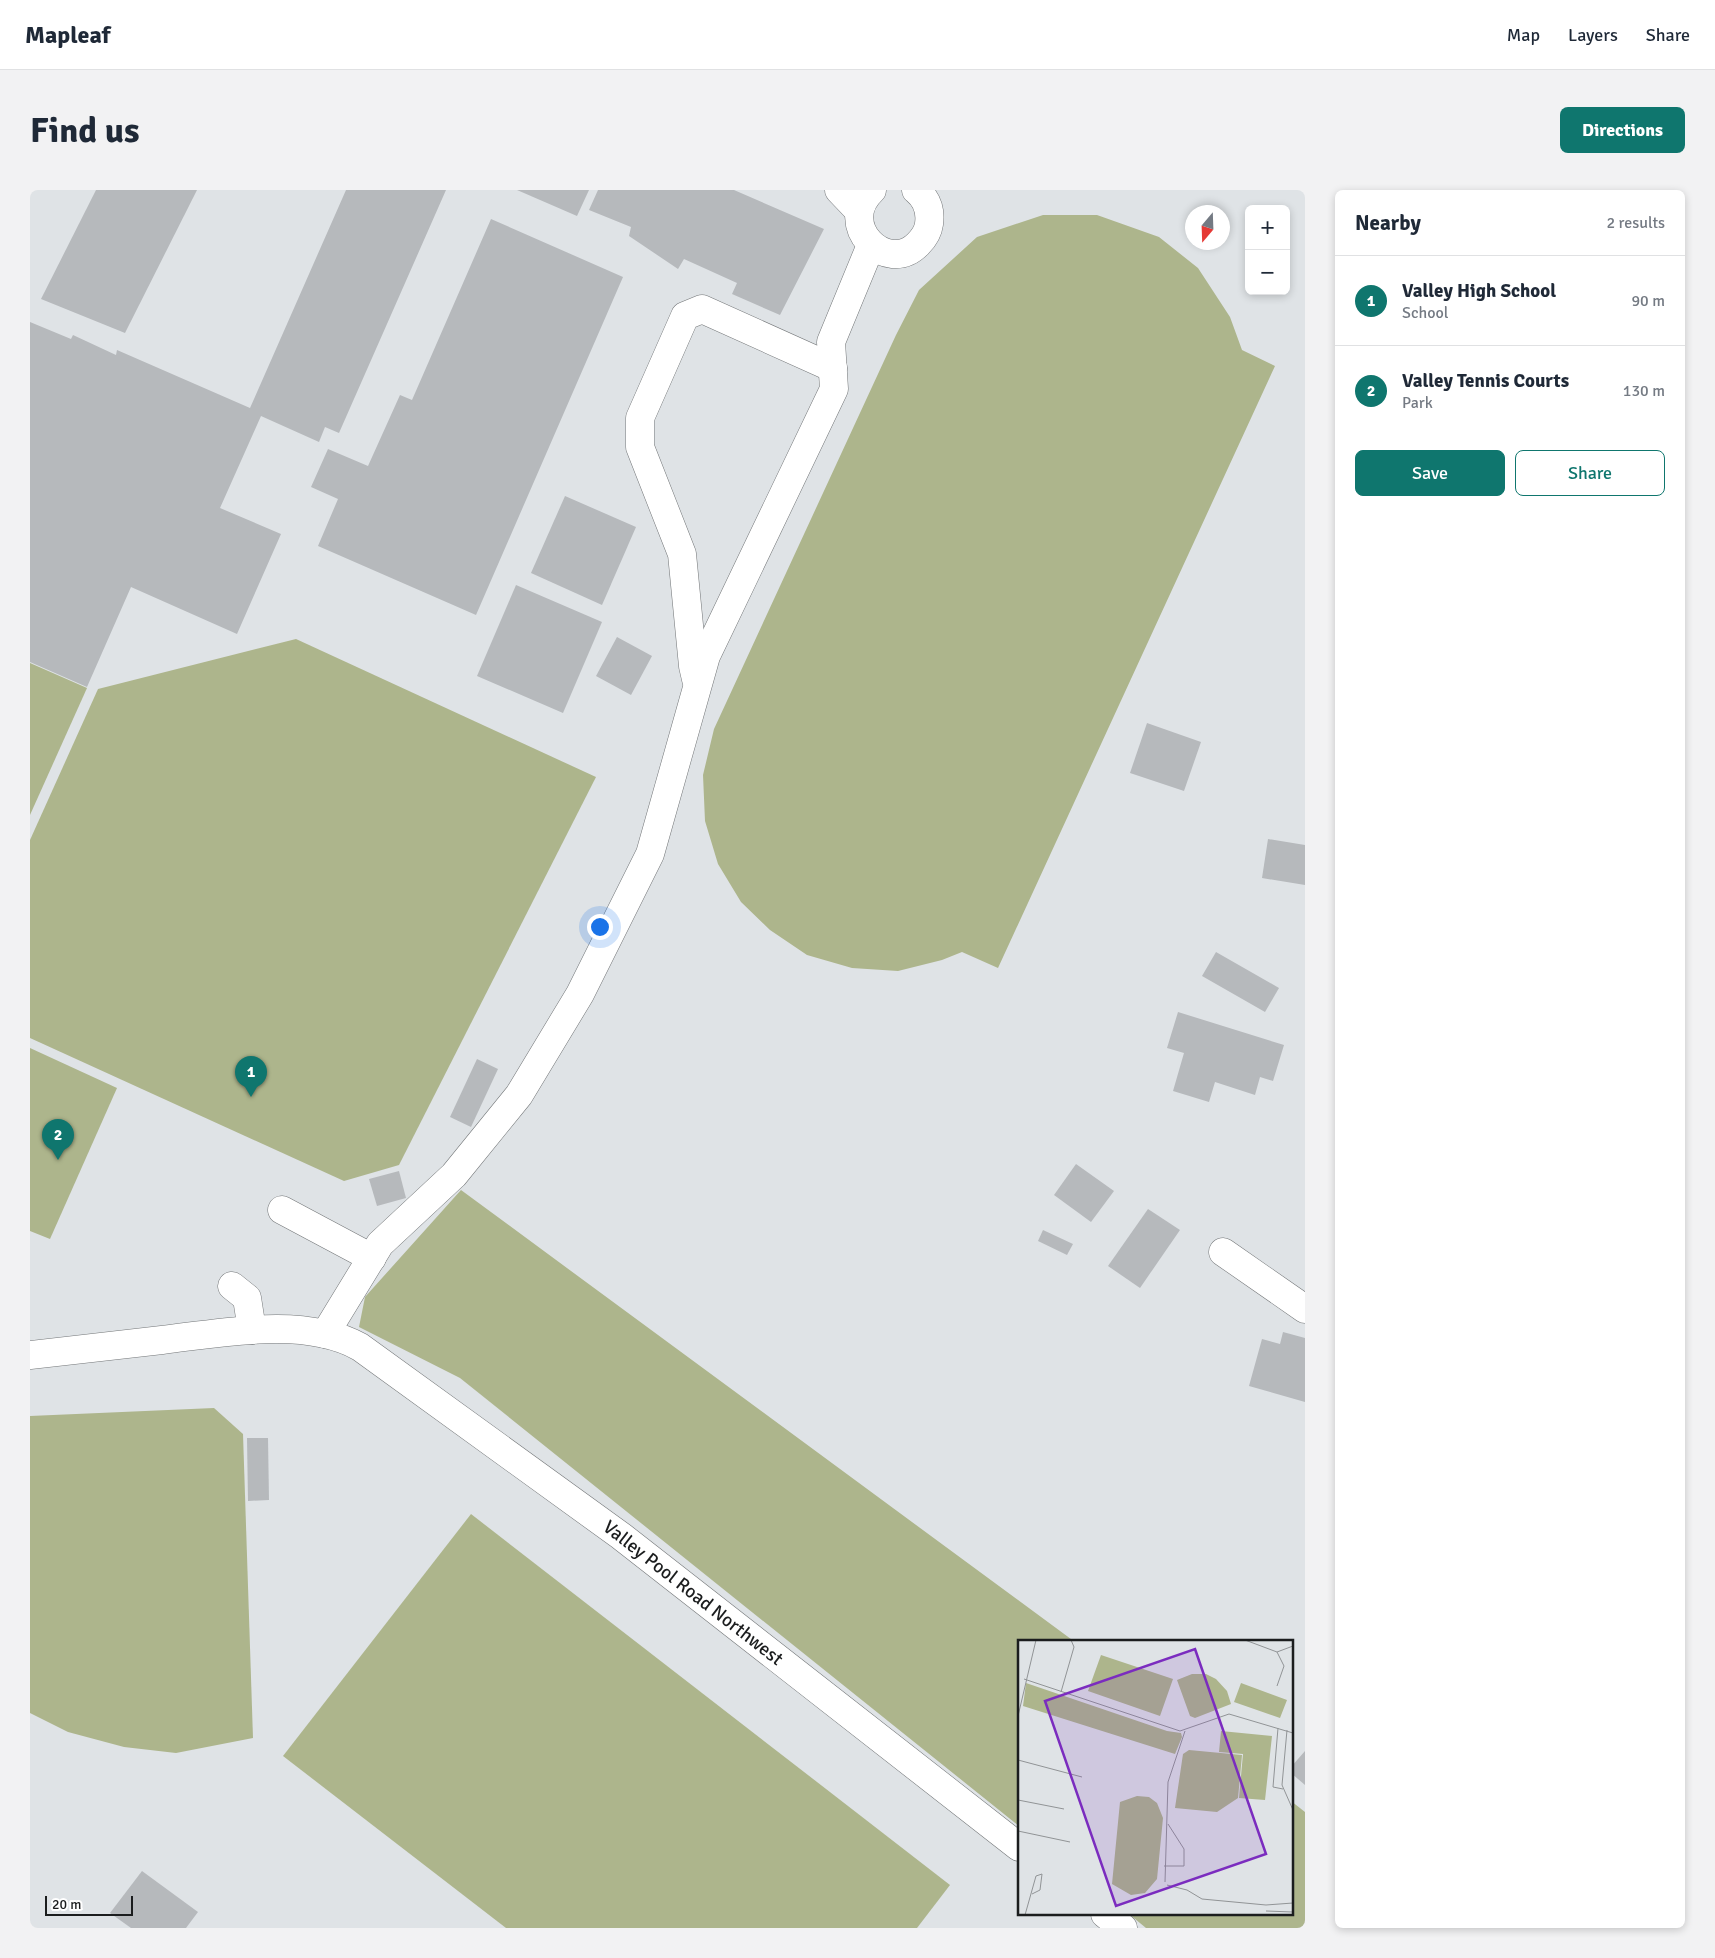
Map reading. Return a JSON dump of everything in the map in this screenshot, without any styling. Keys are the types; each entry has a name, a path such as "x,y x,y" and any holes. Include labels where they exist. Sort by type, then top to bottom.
{"street":[{"path":"839,190 865,201 859,224 863,236 871,245 881,251 893,254 906,252 916,246 924,238 929,227 928,205 922,195 916,190"},
{"path":"325,1334 380,1244 454,1175 519,1095 580,994 650,854 706,656 834,389 831,342 871,245"},
{"path":"697,685 693,666 682,554 640,447 640,418 685,316 702,309 833,368"},
{"path":"282,1210 372,1258"},
{"path":"1223,1252 1305,1309"},
{"path":"232,1286 248,1298 252,1330"},
{"name":"Valley Pool Road Northwest","path":"30,1355 272,1328 325,1334 346,1339 360,1347 621,1536 1018,1846"},
{"path":"1107,1916 1122,1928"}],"green space":[{"path":"1043,215 1097,215 1159,237 1198,268 1230,317 1242,350 1275,366 998,968 962,952 942,960 898,971 852,968 807,955 770,930 741,902 718,864 705,821 703,775 714,729 896,335 919,290 977,237"},
{"path":"296,639 596,777 399,1165 344,1181 30,1038 30,840 98,689"},
{"path":"30,663 87,688 30,815"},
{"path":"30,1048 117,1088 50,1239 30,1231"},
{"path":"461,1190 1072,1640 1018,1640 1018,1825 460,1378 359,1327 365,1297"},
{"path":"214,1408 243,1434 253,1738 176,1753 124,1747 68,1732 30,1713 30,1416"},
{"path":"471,1514 950,1885 917,1928 506,1928 283,1756"},
{"path":"1292,1802 1305,1812 1305,1928 1146,1928 1131,1916 1292,1916"}],"building":[{"path":"96,190 197,190 125,333 41,299"},
{"path":"346,190 446,190 339,433 325,427 319,442 261,416 220,508 281,534 237,634 131,587 87,687 30,662 30,322 71,339 73,335 116,355 117,350 250,408"},
{"path":"517,190 589,190 577,216"},
{"path":"598,190 734,190 824,229 780,315 732,294 737,283 684,259 678,269 629,236 631,227 589,210"},
{"path":"491,219 623,277 476,615 318,546 338,499 311,487 328,449 368,466 400,395 412,400"},
{"path":"565,496 636,527 602,605 531,573"},
{"path":"516,585 602,622 563,713 477,676"},
{"path":"617,637 652,656 631,695 596,676"},
{"path":"1147,723 1201,742 1184,791 1130,773"},
{"path":"1268,839 1305,845 1305,885 1262,878"},
{"path":"1216,952 1279,988 1265,1012 1202,976"},
{"path":"1178,1012 1284,1045 1273,1081 1260,1077 1255,1095 1215,1082 1209,1102 1173,1091 1184,1053 1167,1048"},
{"path":"477,1059 498,1069 471,1127 450,1117"},
{"path":"1076,1164 1114,1191 1091,1222 1054,1195"},
{"path":"399,1171 406,1198 377,1206 369,1179"},
{"path":"1148,1209 1180,1230 1140,1288 1108,1266"},
{"path":"1043,1230 1073,1244 1067,1255 1038,1241"},
{"path":"1283,1332 1305,1338 1305,1402 1249,1386 1262,1339 1280,1344"},
{"path":"247,1438 268,1438 269,1500 248,1501"},
{"path":"1305,1751 1305,1785 1292,1774 1292,1766"},
{"path":"142,1871 198,1912 186,1928 131,1928 110,1913"}],"place":[{"name":"Valley High School","path":"251,1097"},
{"name":"Valley Tennis Courts","path":"58,1160"}]}
